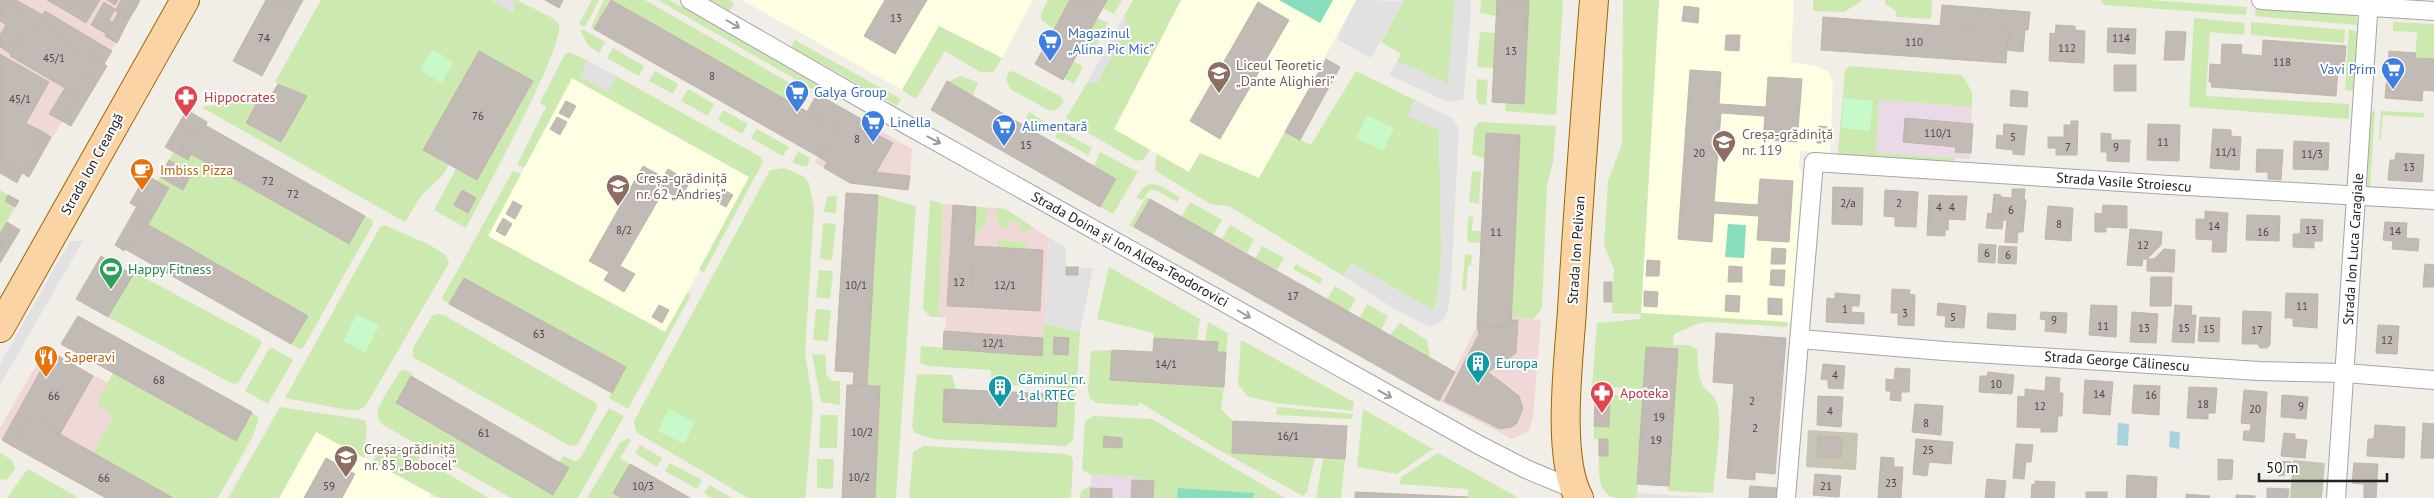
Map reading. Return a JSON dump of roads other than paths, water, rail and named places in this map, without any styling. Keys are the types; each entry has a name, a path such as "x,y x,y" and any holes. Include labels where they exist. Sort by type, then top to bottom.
{"main road":[{"name":"Strada Ion Creangă","path":"0,328 185,0"},
{"name":"Strada Ion Pelivan","path":"1576,493 1566,436 1568,378 1594,0"}],"street":[{"name":"Strada Doina și Ion Aldea-Teodorovici","path":"690,0 907,125 1439,423 1576,493"},
{"path":"2261,0 2369,4 2434,11"},
{"name":"Strada Ion Luca Caragiale","path":"2336,498 2369,4"},
{"name":"Strada Vasile Stroiescu","path":"1800,339 1814,162 2434,200"},
{"path":"1786,498 1800,339"},
{"name":"Strada George Călinescu","path":"1800,339 1944,351 2259,371 2345,373 2434,380"}],"water":[{"path":"2118,423 2129,424 2128,446 2117,445"},
{"path":"2170,431 2180,432 2179,449 2169,447"}],"place":[{"name":"Magazinul „Alina Pic Mic”","path":"1050,62"},
{"name":"Vavi Prim","path":"2393,90"},
{"name":"Liceul Teoretic „Dante Alighieri”","path":"1219,94"},
{"name":"Galya Group","path":"797,113"},
{"name":"Hippocrates","path":"186,118"},
{"name":"Linella","path":"873,143"},
{"name":"Alimentară","path":"1004,147"},
{"name":"Creșa-grădiniță nr. 119","path":"1724,163"},
{"name":"Imbiss Pizza","path":"142,191"},
{"name":"Creșa-grădiniță nr. 62 „Andrieș”","path":"618,207"},
{"name":"Happy Fitness","path":"111,290"},
{"name":"Saperavi","path":"46,378"},
{"name":"Europa","path":"1478,384"},
{"name":"Căminul nr. 1 al RTEC","path":"1000,408"},
{"name":"Apoteka","path":"1602,414"},
{"name":"Creșa-grădiniță nr. 85 „Bobocel”","path":"346,478"}]}
